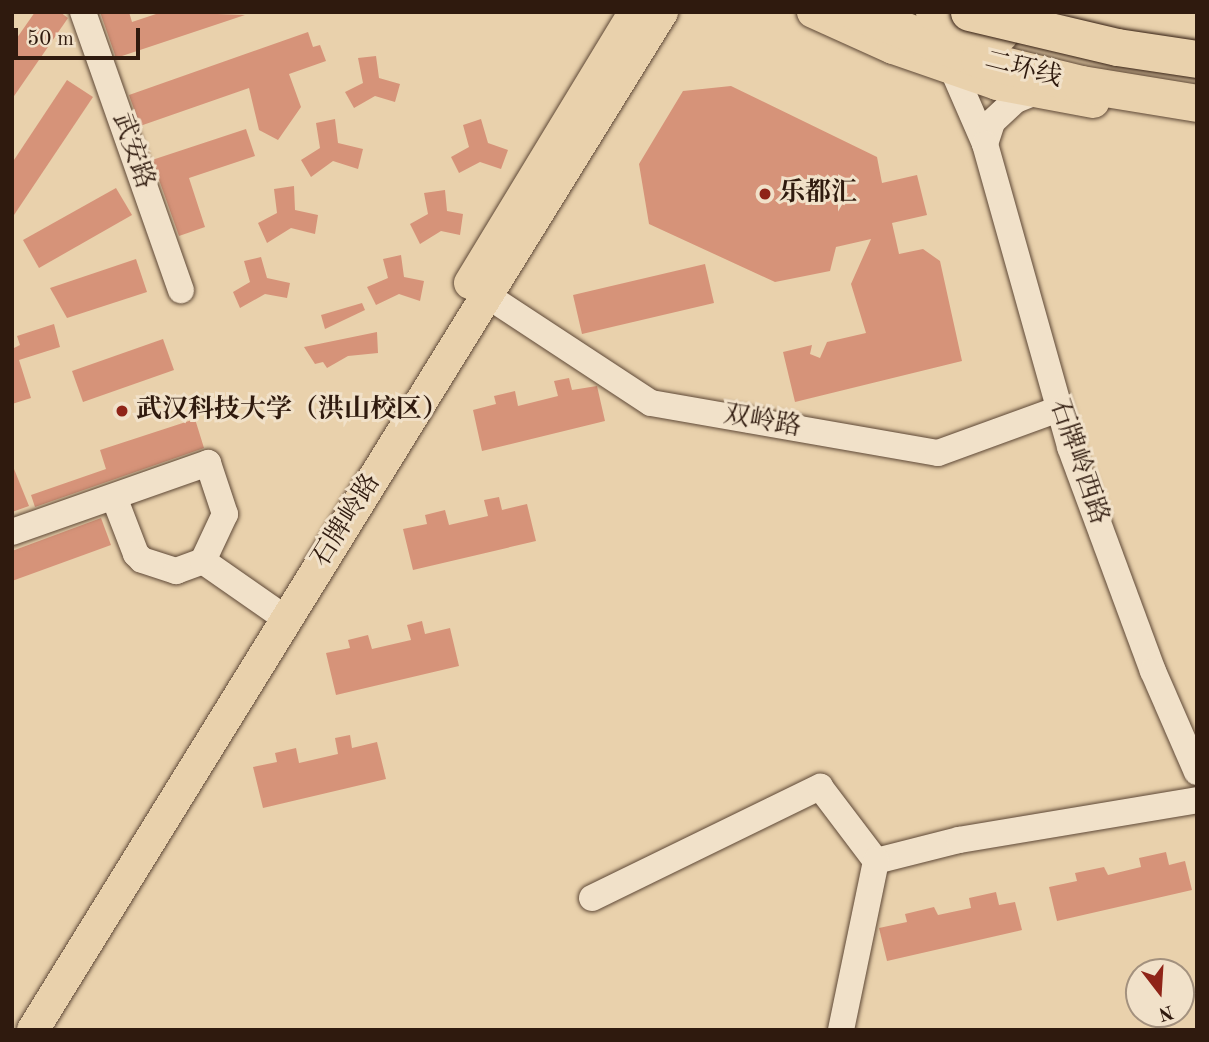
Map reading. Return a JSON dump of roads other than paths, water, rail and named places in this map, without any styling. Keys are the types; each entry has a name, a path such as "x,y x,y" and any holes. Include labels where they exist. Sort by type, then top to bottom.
{"highway":[{"name":"二环线","path":"856,12 932,43 1014,68 1139,96 1197,103"},
{"path":"934,12 1045,44 1197,73"},
{"path":"969,12 1117,47 1197,60"}],"main road":[{"name":"石牌岭路","path":"33,1030 635,12"},
{"name":"石牌岭路","path":"12,1029 488,296 662,12"},
{"path":"813,12 952,68 1032,93 1197,117"},
{"path":"981,12 1075,38 1197,60"}],"street":[{"name":"武安路","path":"83,12 181,290"},
{"path":"892,12 972,41 1091,71 1197,86"},
{"name":"石牌岭西路","path":"952,68 985,144 1059,409 1153,671 1197,772"},
{"path":"985,144 992,122 1016,100 1032,93"},
{"name":"双岭路","path":"488,296 651,403 938,453 1059,409"},
{"path":"12,532 208,463 225,514 203,561 176,570 142,560 114,497"},
{"path":"203,561 279,614"},
{"path":"592,898 820,787 876,861 841,1030"},
{"path":"876,861 959,840 1197,800"}],"place":[{"name":"乐都汇","path":"765,194"},
{"name":"武汉科技大学（洪山校区）","path":"122,411"}]}
